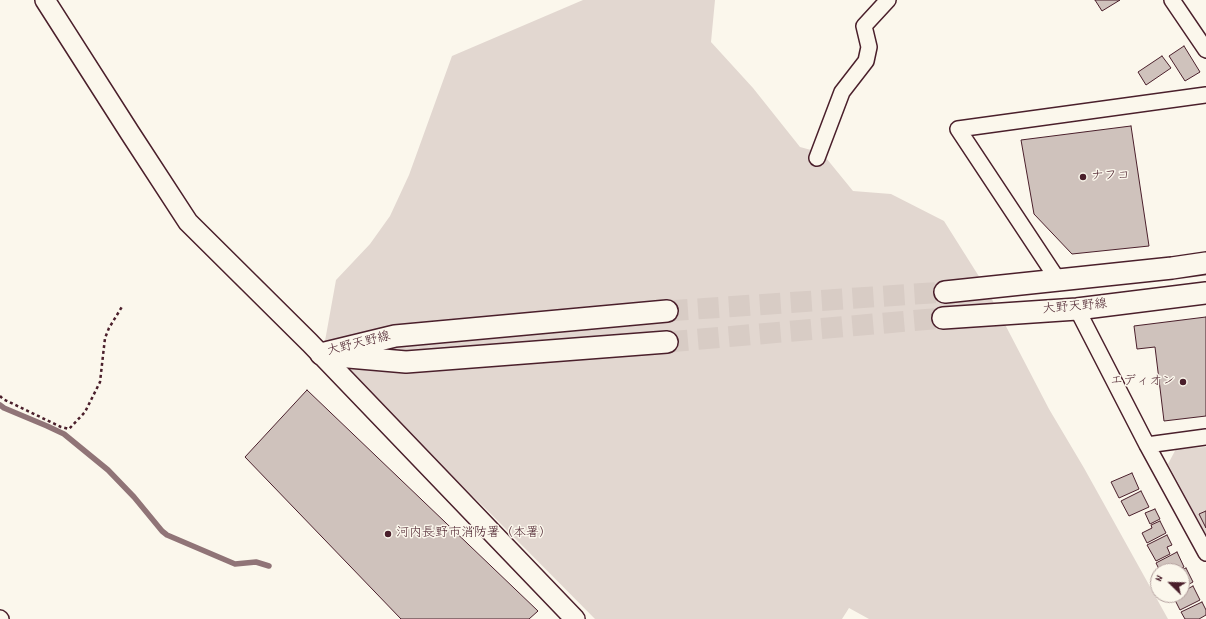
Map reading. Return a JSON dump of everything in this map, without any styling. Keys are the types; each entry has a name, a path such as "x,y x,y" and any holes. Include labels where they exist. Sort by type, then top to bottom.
{"main road":[{"path":"945,292 1172,268 1206,263"},
{"name":"大野天野線","path":"943,318 1077,309 1206,293"},
{"name":"大野天野線","path":"321,354 395,336 667,311"},
{"name":"大野天野線","path":"321,354 406,362 667,342"}],"street":[{"path":"45,0 188,222 321,354 574,619"},
{"path":"817,158 842,92 866,60 869,48 864,26 888,0"},
{"path":"1172,0 1206,50"},
{"path":"1058,280 958,129 1206,95"},
{"path":"1077,309 1147,445 1206,553"},
{"path":"1147,445 1206,437"}],"path":[{"path":"0,396 3,399 68,429 84,412 100,382 106,338 109,328 123,305"}],"shaded area":[{"path":"583,0 715,0 711,42 753,88 800,147 822,153 853,191 891,194 944,221 985,286 1049,409 1084,468 1150,587 1150,603 1159,603 1168,619 869,619 849,608 842,619 595,619 487,510 375,401 325,341 336,280 370,244 390,216 409,175 452,56"},
{"path":"1206,447 1206,535 1168,464 1176,449"}],"building":[{"path":"1095,0 1120,0 1102,11"},
{"path":"1184,46 1200,72 1185,81 1169,56"},
{"path":"1162,56 1171,68 1146,85 1138,72"},
{"name":"ナフコ","path":"1131,126 1149,246 1072,254 1034,214 1021,140"},
{"name":"エディオン","path":"1206,317 1206,416 1164,421 1155,347 1137,349 1134,326"},
{"name":"河内長野市消防署（本署）","path":"307,390 538,611 529,619 401,619 245,457"},
{"path":"1132,473 1139,489 1119,498 1111,482"},
{"path":"1141,491 1149,507 1129,516 1121,501"},
{"path":"1155,509 1160,519 1150,524 1145,513"},
{"path":"1206,511 1206,528 1199,514"},
{"path":"1160,521 1166,533 1147,543 1142,533 1152,528 1151,525"},
{"path":"1167,535 1172,545 1167,547 1170,554 1156,561 1147,545"},
{"path":"1177,552 1182,563 1156,563"},
{"path":"1190,576 1193,582 1190,584"},
{"path":"1193,586 1200,600 1180,610 1176,603 1190,603 1190,588"},
{"path":"1202,602 1206,610 1206,615 1199,619 1185,619 1181,612"}],"waterway":[{"path":"0,405 64,434 108,470 167,535 235,564 256,562 269,566"}],"tunnel":[{"path":"667,311 945,292"},
{"path":"667,342 943,318"}],"place":[{"name":"ナフコ","path":"1083,177"},
{"name":"エディオン","path":"1183,382"},
{"name":"河内長野市消防署（本署）","path":"388,534"}]}
